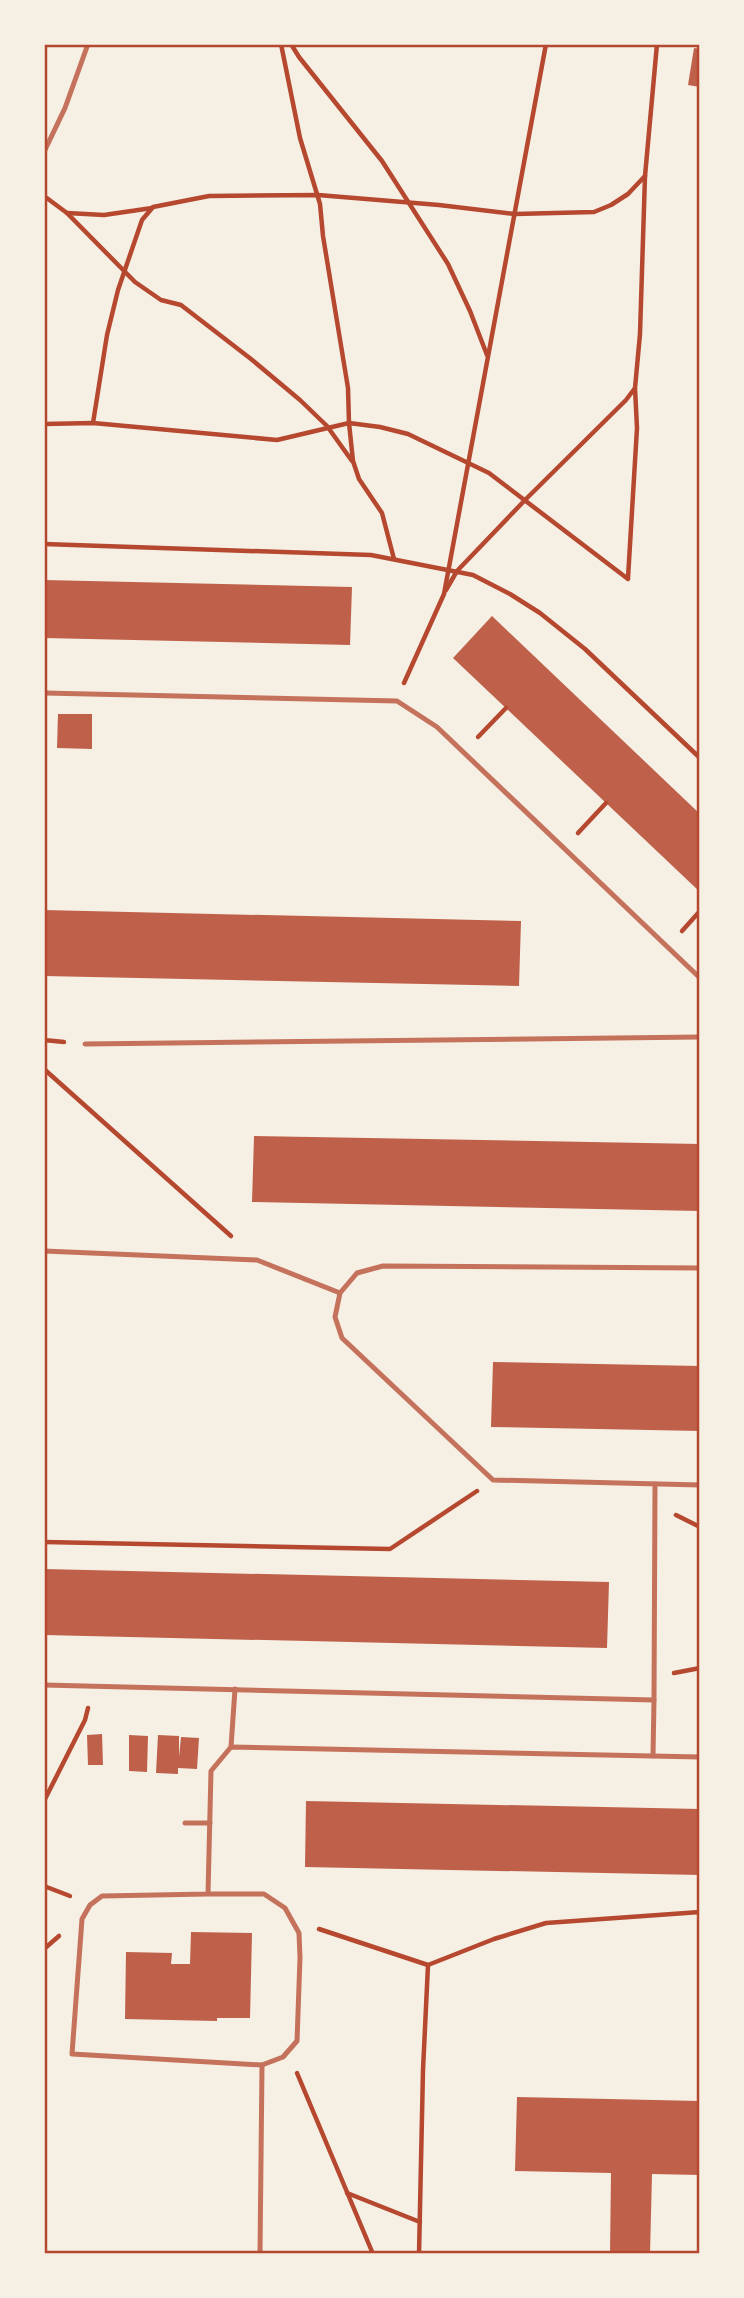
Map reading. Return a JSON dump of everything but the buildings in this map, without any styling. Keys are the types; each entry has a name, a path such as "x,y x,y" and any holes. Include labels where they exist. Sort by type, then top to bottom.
{"lane":[{"path":"44,152 65,108 88,44"},
{"path":"44,693 397,701 437,727 700,978"},
{"path":"85,1044 700,1037"},
{"path":"44,1251 257,1260 340,1293"},
{"path":"700,1268 383,1266 357,1273 340,1293 335,1317 342,1338 493,1480 700,1485"},
{"path":"653,1756 655,1484"},
{"path":"44,1685 654,1700"},
{"path":"208,1894 211,1771 231,1747 235,1689"},
{"path":"231,1747 700,1757"},
{"path":"185,1823 209,1822"},
{"path":"208,1894 264,1895 285,1908 299,1933 298,2040 283,2057 262,2065 72,2054 82,1919 90,1906 102,1896 208,1894"},
{"path":"260,2254 262,2065"}],"path":[{"path":"281,44 300,138 318,195 348,388 353,461 359,479 382,513 394,559"},
{"path":"292,44 299,57 382,161 448,264 475,322 488,358"},
{"path":"444,594 546,44"},
{"path":"44,424 93,423 277,440 327,426 349,423 408,434 489,473 628,579 637,428 635,388 640,334 645,176 657,44"},
{"path":"67,213 104,215 209,196 318,195 514,214 594,212 628,194 645,176"},
{"path":"44,196 67,213 135,282 161,300 181,306 205,323 290,392 327,426 353,461"},
{"path":"93,423 107,335 124,271 142,220 153,207"},
{"path":"397,701 444,594 457,571 635,388"},
{"path":"44,544 371,555 473,575 540,613 585,649 700,758"},
{"path":"463,752 506,708"},
{"path":"564,848 606,803"},
{"path":"44,1069 257,1260"},
{"path":"44,1542 390,1549 493,1480"},
{"path":"44,1801 85,1720 93,1686"},
{"path":"44,1886 90,1906"},
{"path":"291,1919 428,1965 494,1939 546,1923 700,1912"},
{"path":"419,2254 428,1965"},
{"path":"283,2057 295,2067 373,2254"},
{"path":"347,2193 420,2222"}]}
